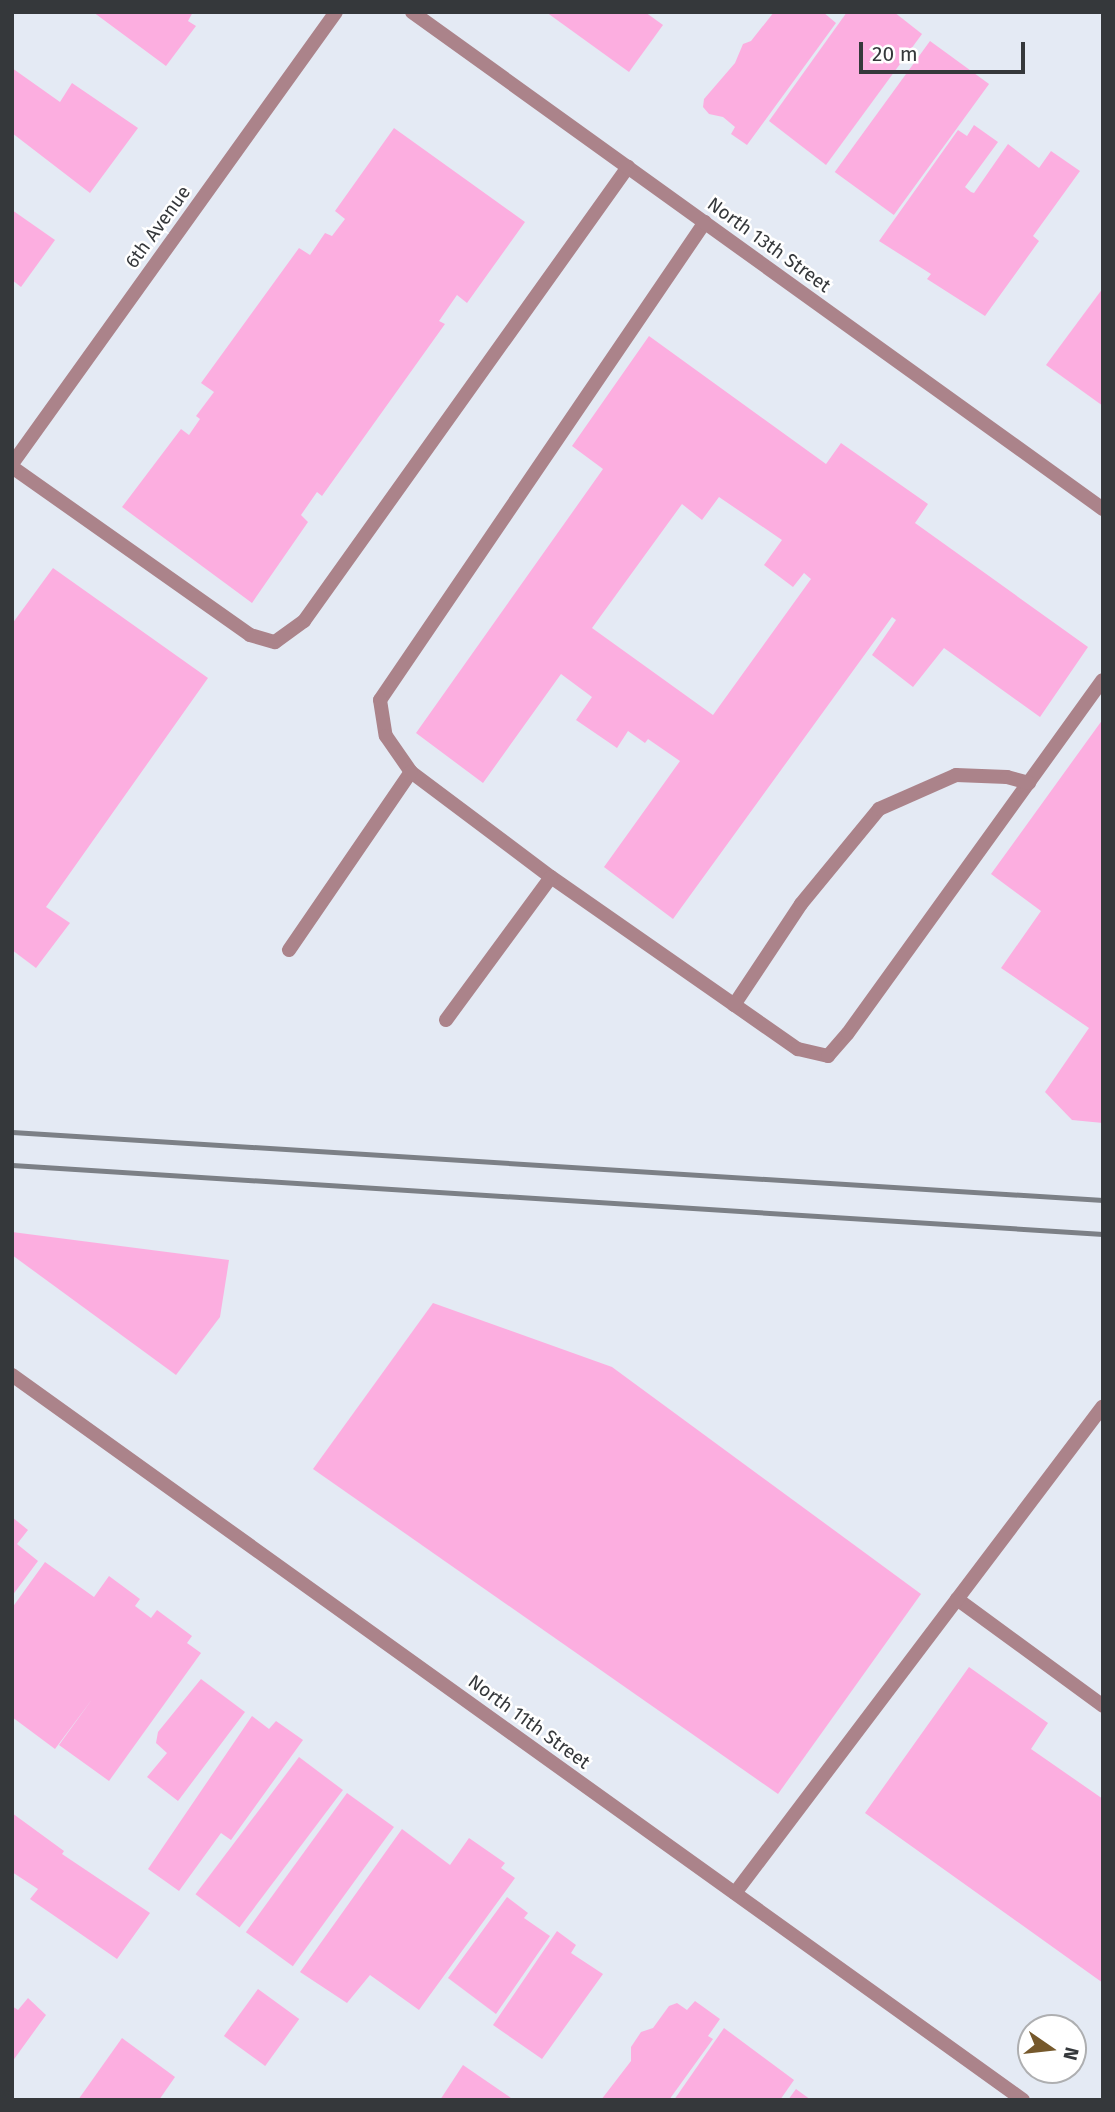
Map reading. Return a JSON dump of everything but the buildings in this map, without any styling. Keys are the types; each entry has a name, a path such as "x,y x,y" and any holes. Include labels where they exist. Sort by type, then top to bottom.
{"street":[{"name":"6th Avenue","path":"12,466 336,12"},
{"name":"North 13th Street","path":"412,12 1103,509"},
{"path":"12,466 250,635 275,642 303,621 628,167"},
{"path":"705,222 380,700 386,736 411,772 551,877 798,1049 828,1056 1103,680"},
{"path":"289,950 411,772"},
{"path":"734,1004 801,904 879,810 956,775 1007,777 1028,783"},
{"path":"446,1020 551,877"},
{"name":"North 11th Street","path":"12,1375 1023,2100"},
{"path":"735,1893 1103,1406"},
{"path":"957,1600 1103,1706"}],"railway":[{"path":"12,1132 1103,1200"},
{"path":"12,1165 1103,1234"}]}
